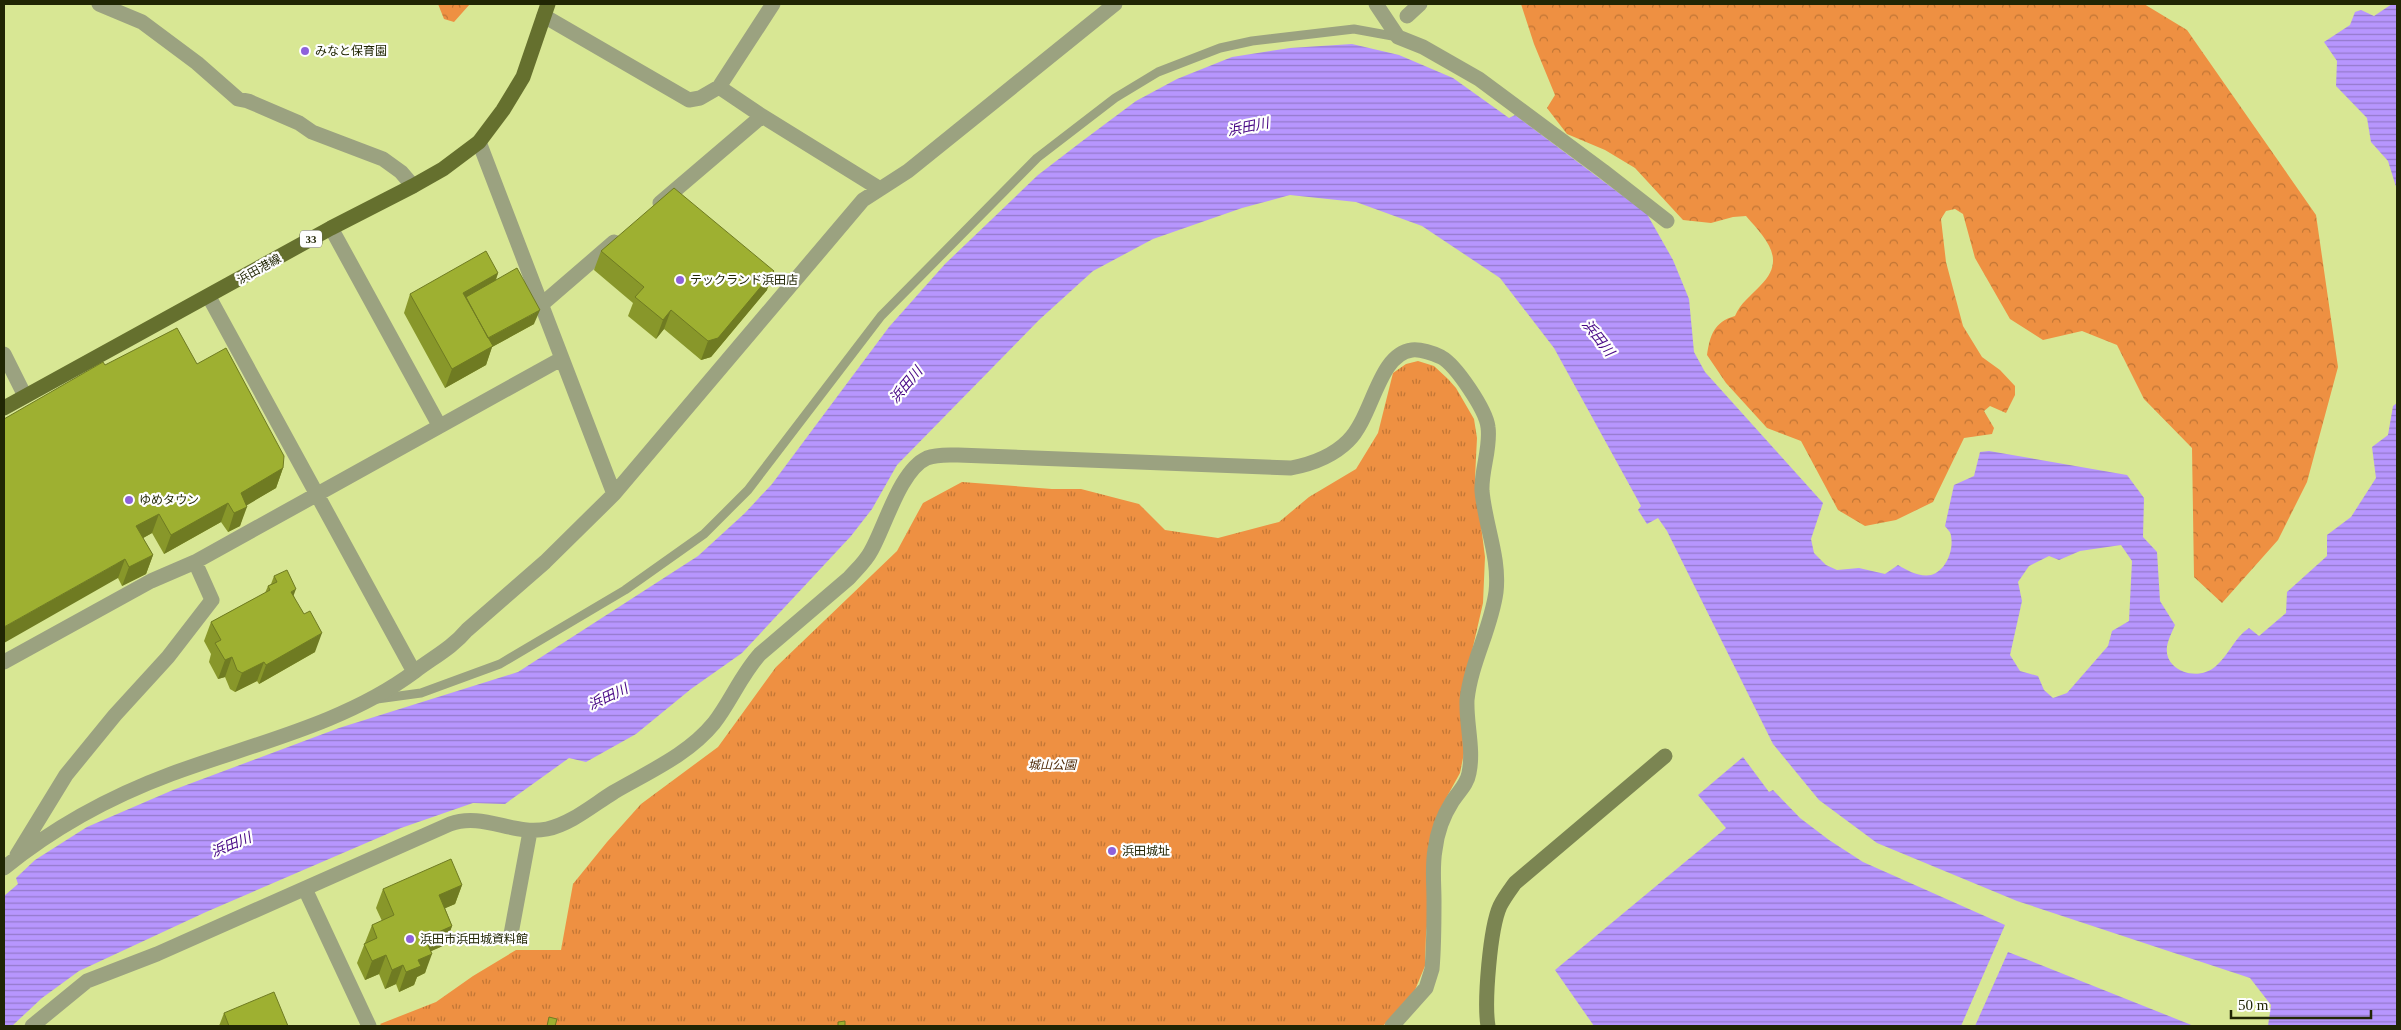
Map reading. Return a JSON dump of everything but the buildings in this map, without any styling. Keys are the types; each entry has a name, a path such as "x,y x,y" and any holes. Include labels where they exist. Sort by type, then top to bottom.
{"main road":[{"name":"浜田港線","path":"4,408 209,297 331,228 413,186 442,169 479,142 509,102 523,77 546,10"}],"street":[{"path":"98,4 142,22 197,63 238,99 248,100 299,123 312,132 383,159 401,172 413,186"},
{"path":"546,10 688,100 700,98 719,87 773,4"},
{"path":"9,863 107,802 170,774 372,700 402,683 414,672 456,642 467,630 545,562 614,494 863,200 908,171 1115,4"},
{"path":"1376,4 1398,37 1423,46 1479,80 1603,170 1667,221"},
{"path":"1407,16 1420,4"},
{"path":"719,87 880,189"},
{"path":"651,210 762,116"},
{"path":"479,142 560,359 614,494"},
{"path":"331,228 439,425"},
{"path":"540,305 629,229"},
{"path":"209,297 414,672"},
{"path":"32,1026 87,981 157,954 459,821 479,821 528,831 548,829 564,822 670,760 713,724 751,664 760,654 849,578 871,552 886,513 903,485 916,466 926,459 939,455 958,455 1291,468 1312,464 1333,453 1349,441 1362,423 1384,372 1392,360 1402,353 1413,350 1442,357 1470,390 1485,416 1488,428 1482,490 1496,565 1496,591 1491,616 1472,673 1468,699 1470,772 1466,784 1452,801 1440,825 1434,851 1432,970 1426,988 1392,1026"},
{"path":"4,354 25,396"},
{"path":"4,662 151,581 195,562 560,359"},
{"path":"9,863 66,775 115,716 168,657 212,600 195,562"},
{"path":"1488,1026 1485,1004 1496,921 1506,896 1515,883 1665,756"},
{"path":"511,934 529,837 528,831"},
{"path":"305,889 368,1026"}],"lane":[{"path":"372,700 421,693 500,664 625,590 704,534 748,490 881,316 1037,158 1115,98 1166,69 1220,48 1252,41 1354,29 1398,37"}],"green space":[{"path":"438,4 470,4 454,22 444,19"},
{"path":"1521,4 2144,4 2187,30 2316,215 2338,367 2307,482 2278,540 2222,603 2194,577 2192,448 2144,399 2117,345 2082,331 2043,340 2010,319 1975,258 1963,214 1955,209 1946,211 1941,219 1946,262 1963,326 1982,357 2000,370 2015,386 2015,395 2006,413 1990,406 1984,411 1994,428 1992,434 1964,438 1933,502 1896,520 1865,526 1838,510 1801,441 1767,428 1726,383 1707,355 1714,330 1722,322 1735,316 1743,303 1768,276 1773,258 1771,249 1766,241 1746,216 1733,217 1711,223 1683,220 1635,168 1605,150 1567,134 1547,108 1555,95 1534,44"},
{"name":"城山公園","path":"1418,361 1434,366 1448,379 1456,388 1474,419 1477,438 1475,478 1485,557 1483,603 1462,695 1464,753 1460,773 1444,802 1426,934 1425,966 1415,990 1383,1026 382,1026 380,1024 436,1002 473,976 516,950 561,950 573,884 607,842 641,804 718,747 776,667 897,551 923,503 962,482 1052,489 1081,489 1139,504 1165,530 1218,538 1279,522 1309,497 1356,469 1378,433 1393,373 1406,364"}],"water":[{"path":"2392,4 2397,4 2397,190 2388,161 2371,142 2367,118 2336,86 2337,61 2324,42 2350,25 2355,12 2361,10 2374,16"},
{"name":"浜田川","path":"1352,44 1399,55 1453,78 1509,118 1515,115 1647,214 1673,260 1689,299 1694,352 1705,372 1823,503 1811,539 1814,553 1826,565 1837,570 1859,568 1885,574 1898,565 1914,573 1931,575 1941,569 1948,559 1952,542 1950,532 1945,526 1954,485 1974,476 1980,452 1989,451 2127,475 2144,498 2143,537 2157,552 2160,601 2175,625 2167,645 2169,660 2178,669 2188,673 2206,672 2221,662 2239,637 2249,628 2259,636 2286,613 2287,592 2327,556 2327,535 2351,517 2376,478 2372,447 2388,435 2393,406 2397,403 2397,1026 2268,1026 2271,1005 2250,978 2017,901 1877,843 1819,800 1773,744 1667,531 1658,518 1647,524 1638,510 1641,506 1554,348 1500,278 1422,226 1356,202 1290,195 1242,208 1153,239 1093,271 1039,320 897,465 872,509 851,536 742,653 691,689 636,734 586,762 569,758 505,804 473,803 401,828 206,912 79,971 42,998 12,1026 4,1026 4,896 18,884 16,878 35,860 87,827 173,790 339,728 518,672 698,556 745,513 772,484 889,327 945,264 1038,175 1136,101 1177,79 1232,57 1290,48","holes":["2121,545 2132,561 2129,621 2112,631 2108,646 2067,693 2053,698 2044,690 2038,676 2020,671 2010,655 2022,601 2018,582 2029,566 2049,556 2059,560 2080,551"]},
{"path":"1743,757 1769,792 1773,790 1800,818 1863,862 2005,925 1961,1026 1594,1026 1555,970 1726,828 1698,795"},
{"path":"2008,952 2194,1026 1975,1026"}],"place":[{"name":"みなと保育園","path":"305,51"},
{"name":"テックランド浜田店","path":"680,280"},
{"name":"ゆめタウン","path":"129,500"},
{"name":"浜田城址","path":"1112,851"},
{"name":"浜田市浜田城資料館","path":"410,939"}]}
